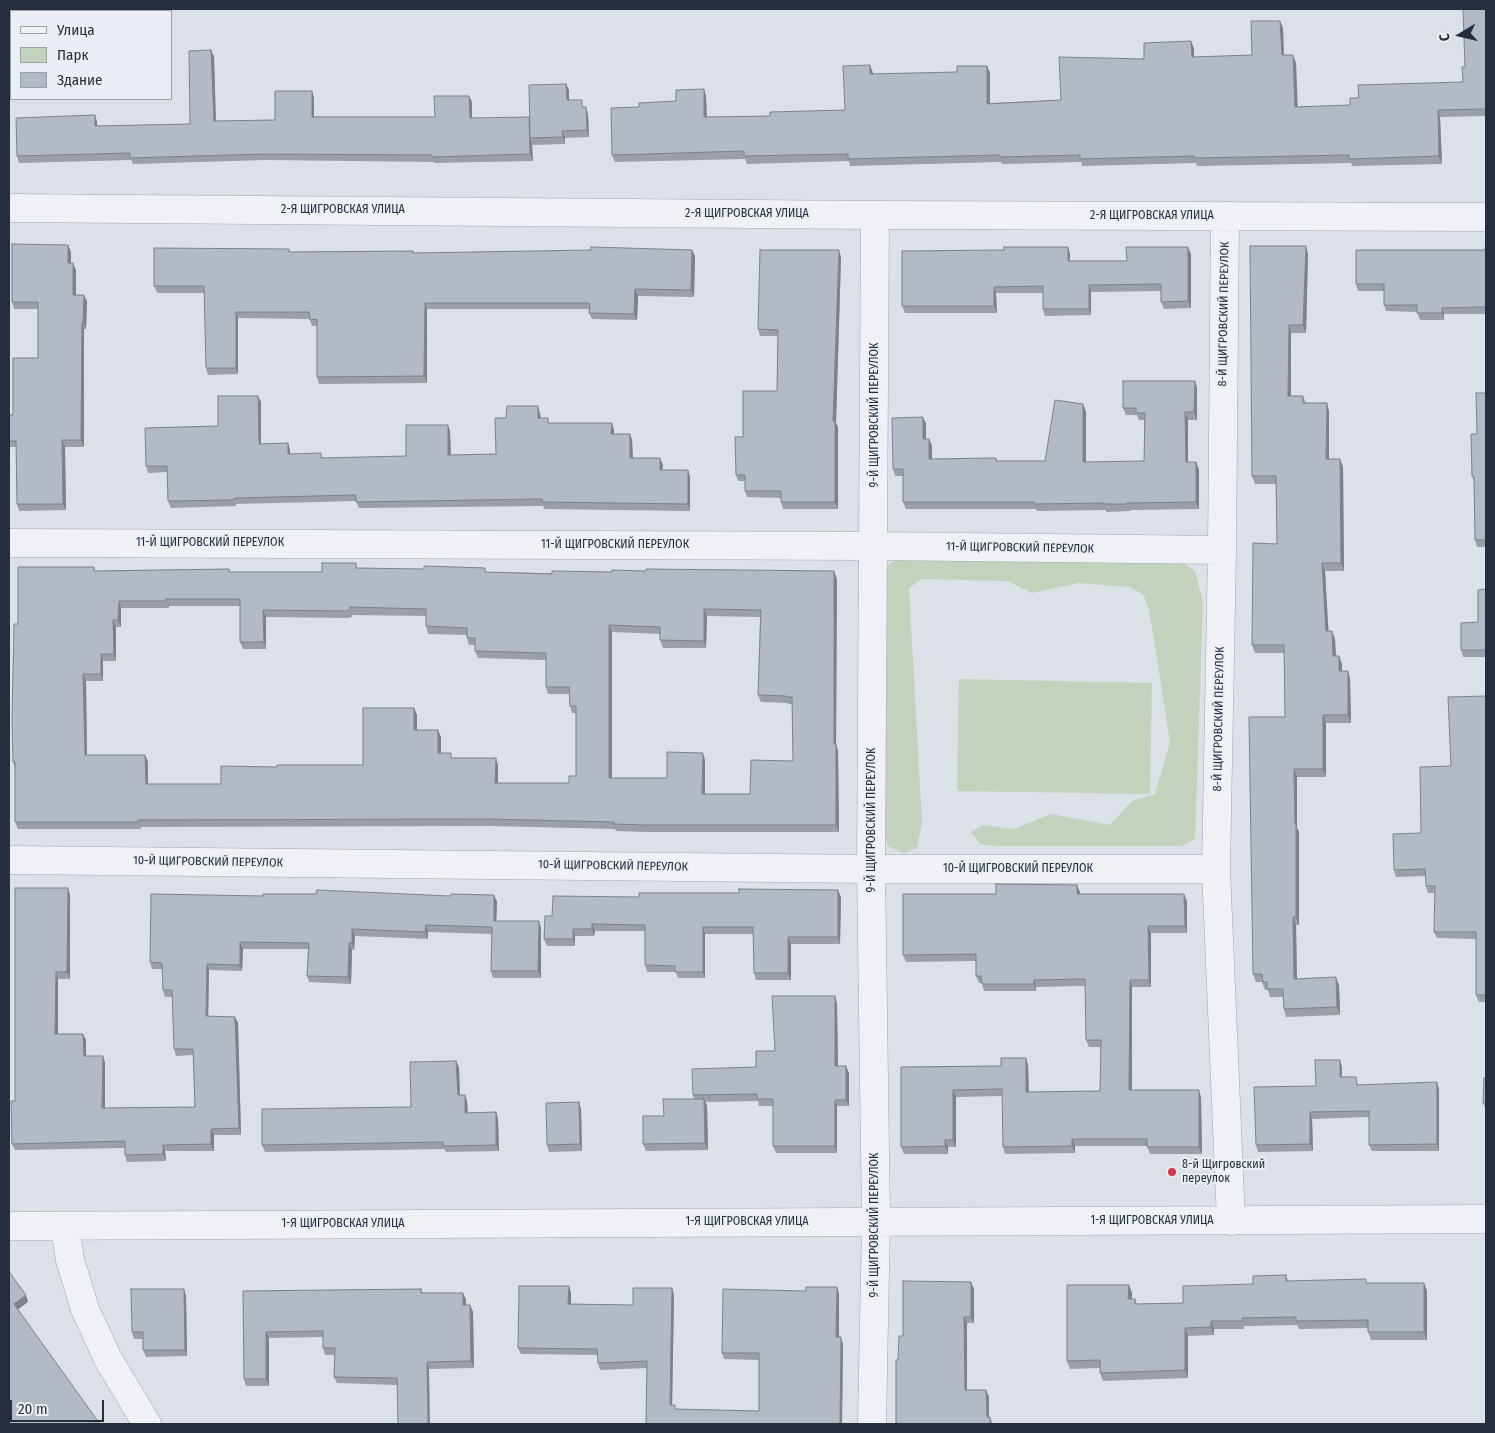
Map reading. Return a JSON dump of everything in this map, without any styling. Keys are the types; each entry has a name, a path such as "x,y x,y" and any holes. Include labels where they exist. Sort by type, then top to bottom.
{"street":[{"name":"2-Я ЩИГРОВСКАЯ УЛИЦА","path":"9,208 876,215 1486,216"},
{"name":"9-Й ЩИГРОВСКИЙ ПЕРЕУЛОК","path":"872,1424 876,1221 871,869 876,215"},
{"name":"8-Й ЩИГРОВСКИЙ ПЕРЕУЛОК","path":"1225,216 1222,550 1216,869 1231,1221"},
{"name":"11-Й ЩИГРОВСКИЙ ПЕРЕУЛОК","path":"9,543 874,546 1222,550"},
{"name":"10-Й ЩИГРОВСКИЙ ПЕРЕУЛОК","path":"9,860 871,869 1216,869"},
{"name":"1-Я ЩИГРОВСКАЯ УЛИЦА","path":"9,1226 1486,1219"},
{"path":"65,1226 70,1260 85,1309 108,1359 147,1424"}],"green space":[{"path":"903,553 1183,562 1195,571 1203,602 1195,839 1181,846 996,846 980,844 971,832 984,825 1014,829 1051,814 1110,825 1132,801 1155,794 1170,742 1149,609 1143,594 1129,587 1078,583 1032,593 1007,581 922,579 909,588 922,822 917,848 904,853 889,847 882,833 885,568"},
{"path":"959,679 1152,683 1150,794 957,791"}],"building":[{"path":"1463,9 1486,9 1486,109 1438,110 1439,156 1349,159 1349,155 1080,159 1080,155 1000,157 1000,155 848,159 848,154 744,156 744,151 612,155 611,108 639,107 639,103 676,101 676,90 704,89 704,117 770,116 770,112 845,110 843,66 870,65 870,74 957,72 957,66 987,66 987,104 1061,100 1059,57 1144,59 1144,43 1191,41 1192,57 1252,55 1251,21 1280,21 1282,55 1293,55 1295,107 1350,105 1350,98 1359,98 1358,85 1463,82 1462,67 1465,67"},
{"path":"211,50 214,121 275,120 275,91 312,91 312,117 435,117 434,96 469,96 470,118 529,117 530,154 432,157 432,155 264,154 130,158 130,153 17,156 16,118 95,115 95,126 190,124 189,51"},
{"path":"566,84 567,100 582,100 582,107 586,107 587,130 562,131 563,137 530,138 529,85"},
{"path":"12,244 68,245 68,263 73,263 73,295 84,295 81,440 62,440 63,504 17,504 16,441 9,441 9,415 13,415 13,358 38,358 38,302 12,302"},
{"path":"1250,246 1306,246 1303,325 1289,325 1288,396 1303,396 1303,403 1327,403 1326,459 1340,459 1341,563 1322,563 1326,631 1332,631 1333,656 1339,656 1339,671 1348,671 1348,715 1323,715 1323,769 1294,769 1296,917 1293,917 1294,979 1336,977 1337,1007 1284,1009 1283,989 1267,989 1267,982 1263,982 1262,974 1253,974 1249,717 1285,717 1284,645 1252,645 1253,543 1277,544 1276,476 1252,476"},
{"path":"591,247 692,250 691,290 635,289 634,314 589,313 590,303 425,303 424,376 317,377 317,319 310,320 309,312 236,312 236,368 206,368 204,286 154,286 154,248 289,249 289,252 413,251 413,253 591,250"},
{"path":"1004,247 1068,247 1068,261 1127,261 1126,247 1188,247 1188,301 1161,302 1161,284 1089,285 1089,309 1043,309 1043,286 994,287 994,306 902,306 902,251 1004,250"},
{"path":"1485,248 1486,307 1442,308 1442,313 1417,313 1417,305 1384,305 1384,284 1356,284 1356,250 1485,250"},
{"path":"760,250 839,250 833,421 835,421 835,502 781,502 781,491 745,491 745,475 736,475 735,437 743,437 743,391 777,391 778,330 758,329"},
{"path":"1123,381 1195,381 1194,412 1185,412 1186,462 1196,462 1196,502 1034,504 1034,502 903,502 903,469 893,469 892,418 923,417 923,439 929,439 929,459 996,458 996,461 1045,461 1055,400 1083,404 1083,462 1144,461 1145,413 1136,413 1136,408 1123,408"},
{"path":"1476,393 1486,393 1486,540 1475,540 1471,434 1477,434"},
{"path":"218,396 258,396 259,444 288,443 288,454 321,453 321,458 406,456 406,425 448,425 448,455 496,454 495,418 506,418 507,406 538,406 538,418 548,418 548,423 612,423 611,434 630,434 630,458 660,458 660,470 688,470 688,504 542,502 542,499 356,502 356,495 168,501 167,466 146,466 145,428 218,426"},
{"path":"322,563 356,563 356,568 424,569 424,566 485,568 485,572 552,574 552,571 612,572 612,570 646,571 646,569 834,571 836,825 643,825 614,824 614,822 487,819 15,822 15,762 13,762 12,720 14,624 18,624 18,567 94,567 94,571 229,569 229,572 322,572","holes":["166,599 240,599 240,642 264,642 263,610 345,611 350,610 350,607 426,609 426,626 467,628 467,638 475,638 475,651 546,653 546,687 569,687 570,706 576,706 576,776 569,776 569,783 495,783 496,758 451,758 451,753 438,753 438,730 414,730 414,708 363,708 363,765 221,766 221,784 146,784 145,755 85,755 83,674 101,674 101,654 114,654 113,620 118,620 119,601 166,601","704,609 761,610 758,695 792,697 793,761 751,760 750,794 702,794 703,753 667,752 667,778 609,778 609,625 660,627 660,640 704,641"]},
{"path":"1486,589 1486,650 1461,650 1461,623 1478,622 1478,590"},
{"path":"1486,696 1486,995 1476,995 1476,932 1434,932 1435,886 1426,886 1425,869 1394,870 1393,834 1421,833 1420,767 1451,766 1448,697"},
{"path":"996,884 1077,885 1077,894 1184,894 1185,926 1148,926 1149,980 1130,980 1129,1090 1199,1090 1199,1147 1147,1147 1147,1139 1072,1139 1072,1146 1003,1147 1002,1089 953,1090 953,1140 945,1140 945,1146 901,1147 901,1067 1001,1066 1001,1058 1026,1058 1026,1092 1100,1091 1101,1040 1086,1040 1085,979 1034,980 1034,984 982,984 981,976 976,976 976,954 903,955 903,894 996,894"},
{"path":"15,888 68,888 67,972 56,972 55,1034 83,1034 84,1056 103,1056 102,1108 195,1107 193,1049 174,1049 172,990 163,990 162,963 150,962 151,894 263,896 263,894 316,894 317,890 450,896 451,894 494,895 494,921 539,921 538,971 491,971 492,927 426,925 425,932 352,929 352,943 349,943 348,977 307,976 309,943 240,942 240,965 207,964 206,1016 235,1017 239,1128 211,1129 211,1144 163,1145 163,1154 125,1155 125,1141 12,1144 11,1101 15,1101"},
{"path":"739,889 838,890 838,937 788,937 788,973 754,973 753,927 703,927 703,972 675,972 675,966 645,965 645,925 592,924 592,929 573,929 573,939 544,939 545,916 552,916 553,896 639,897 639,893 739,893"},
{"path":"772,996 835,996 835,1066 846,1066 846,1100 835,1100 835,1146 773,1146 773,1099 757,1099 757,1094 693,1095 692,1069 756,1067 756,1051 775,1051"},
{"path":"1315,1060 1340,1060 1340,1077 1356,1077 1357,1085 1437,1082 1437,1144 1369,1145 1369,1111 1310,1112 1310,1144 1256,1145 1254,1087 1316,1086"},
{"path":"456,1061 458,1095 465,1095 465,1113 496,1112 496,1145 443,1146 443,1142 262,1145 262,1109 411,1107 410,1062"},
{"path":"1484,1078 1486,1078 1486,1103 1483,1103"},
{"path":"663,1099 704,1099 705,1143 643,1144 643,1116 664,1116"},
{"path":"579,1102 580,1144 547,1145 546,1103"},
{"path":"10,1273 26,1295 14,1304 100,1424 9,1424"},
{"path":"1286,1275 1286,1281 1366,1279 1366,1283 1424,1283 1424,1332 1368,1332 1368,1320 1296,1321 1296,1317 1242,1318 1242,1321 1211,1321 1211,1327 1185,1328 1185,1370 1100,1373 1100,1360 1067,1361 1067,1285 1129,1285 1128,1299 1135,1299 1135,1304 1183,1303 1183,1286 1253,1284 1253,1276"},
{"path":"903,1281 971,1282 971,1317 964,1317 965,1390 986,1390 987,1417 990,1417 990,1424 896,1424 896,1360 898,1360 899,1336 903,1336"},
{"path":"519,1286 569,1286 568,1304 633,1305 633,1288 672,1288 670,1405 675,1405 675,1409 759,1411 759,1353 722,1353 723,1289 806,1291 806,1287 837,1287 836,1337 841,1337 840,1424 646,1424 647,1361 598,1363 597,1349 518,1348"},
{"path":"131,1289 184,1289 185,1350 143,1350 143,1332 132,1332"},
{"path":"421,1289 421,1293 463,1293 463,1305 470,1305 471,1361 427,1362 428,1424 398,1424 397,1378 334,1377 335,1348 323,1348 323,1331 266,1332 266,1379 244,1379 243,1291"}],"place":[{"name":"8-й Щигровский переулок","path":"1172,1172"}]}
